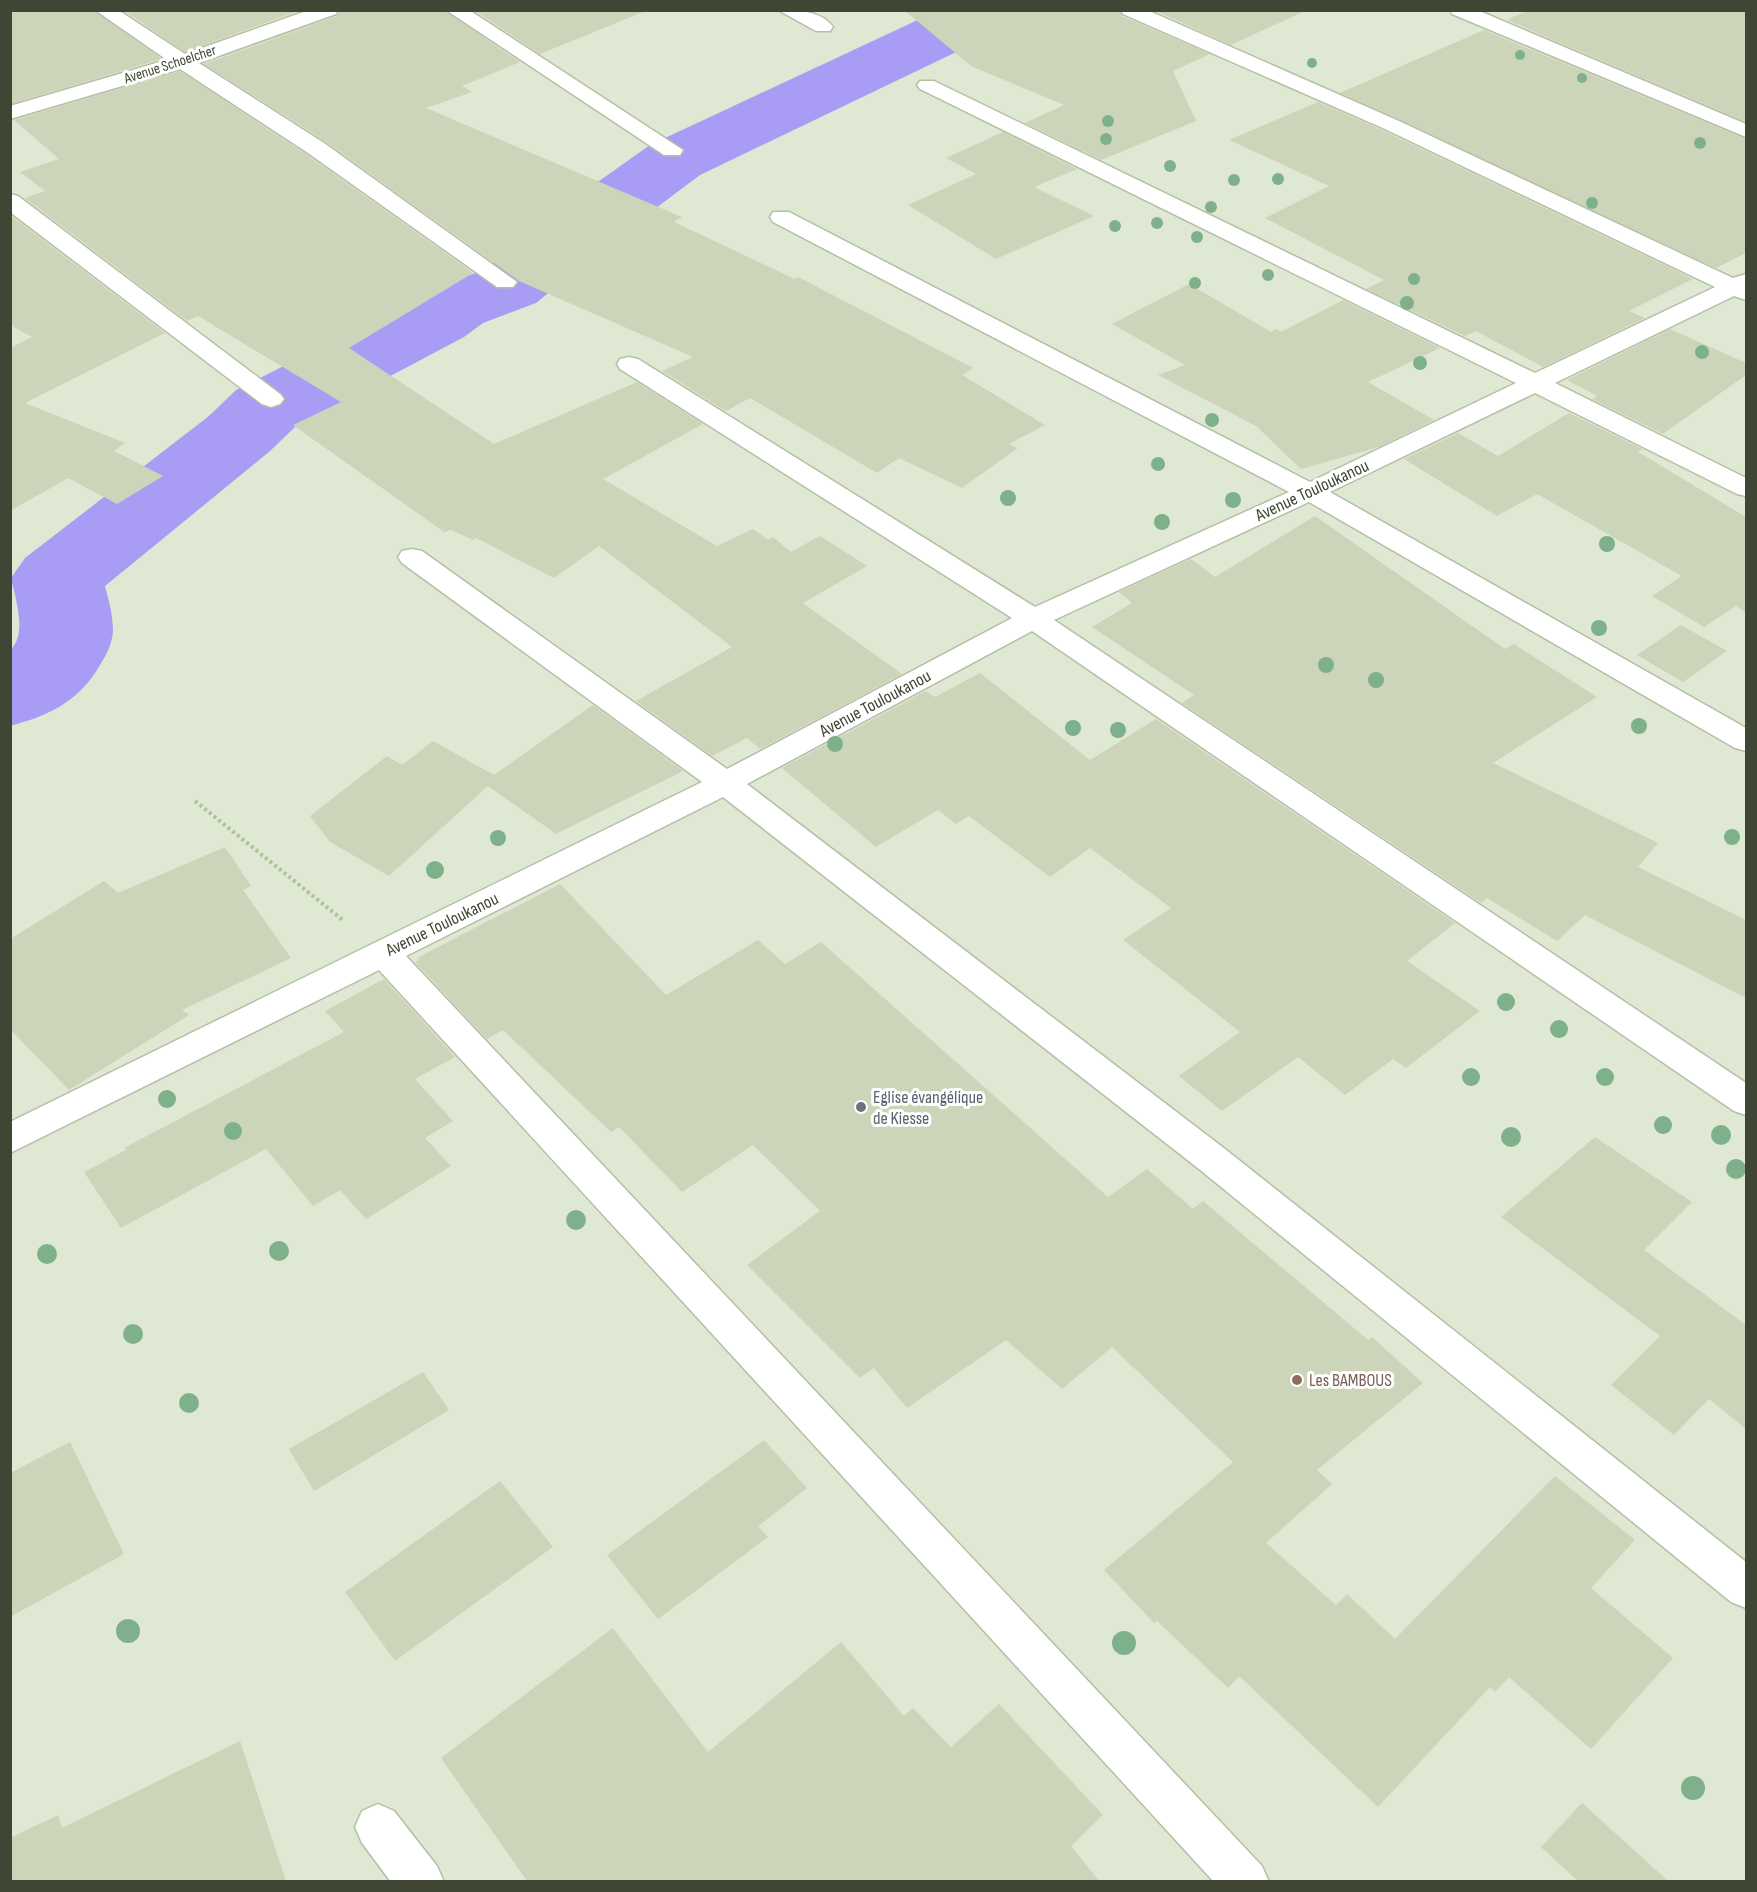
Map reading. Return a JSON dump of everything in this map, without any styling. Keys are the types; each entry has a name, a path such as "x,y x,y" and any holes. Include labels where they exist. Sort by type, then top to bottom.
{"street":[{"path":"104,10 316,148 505,282"},
{"name":"Avenue Schoelcher","path":"10,112 181,62 329,10"},
{"path":"455,10 672,150"},
{"path":"787,10 823,27"},
{"path":"1130,10 1392,125 1742,287"},
{"path":"1459,10 1746,131"},
{"path":"927,85 1198,220 1537,382 1746,488"},
{"path":"10,201 271,399"},
{"path":"781,217 1310,492 1746,741"},
{"name":"Avenue Touloukanou","path":"10,1139 725,783 1033,619 1310,492 1537,382 1742,287"},
{"path":"629,364 1033,619 1746,1101"},
{"path":"412,557 725,783 1212,1159 1746,1588"},
{"path":"383,953 812,1418 1246,1881"},
{"path":"378,1827 421,1881"}],"path":[{"path":"195,801 383,953"}],"shaded area":[{"path":"11,11 1746,11 1746,1881 11,1881"}],"building":[{"path":"10,10 93,10 162,59 10,104"},
{"path":"123,10 301,10 185,52"},
{"path":"340,10 444,10 520,62 462,86 472,92 426,108 682,217 674,222 795,279 798,277 973,368 962,375 1045,425 1009,444 1018,448 962,488 899,458 877,473 750,398 726,411 662,371 693,357 519,281 325,141 204,64 337,16"},
{"path":"474,10 643,10 643,12 540,54"},
{"path":"904,10 1119,10 1122,16 1210,54 1173,71 1196,121 1101,160 1025,123 1064,105 971,66"},
{"path":"1154,10 1307,10 1231,45"},
{"path":"1529,10 1746,10 1746,122 1507,20"},
{"path":"1484,30 1746,139 1746,253 1716,268 1340,93"},
{"path":"180,71 307,155 473,273 349,348 494,444 637,382 703,424 603,479 717,546 753,529 768,540 773,537 791,552 820,536 867,566 803,603 902,674 760,749 747,738 712,756 636,701 732,647 599,546 554,578 476,538 473,540 451,530 444,532 293,425 341,402 198,316 187,321 25,198 45,191 20,172 59,159 14,120"},
{"path":"1318,102 1384,131 1693,279 1629,311 1645,318 1543,367 1476,331 1465,336 1366,289 1384,280 1265,218 1329,186 1229,140"},
{"path":"1003,132 1077,169 1034,187 1094,216 996,259 908,205 976,174 946,158"},
{"path":"10,215 165,333 25,403 125,443 114,451 163,476 117,504 68,478 10,511 10,348 32,337 10,325"},
{"path":"1189,284 1271,332 1277,329 1281,332 1343,300 1440,348 1368,382 1434,420 1379,447 1301,469 1256,426 1158,375 1185,365 1112,324"},
{"path":"1670,329 1746,363 1746,375 1663,434 1592,399 1597,396 1567,380"},
{"path":"1569,413 1642,449 1638,452 1746,517 1746,612 1736,606 1704,627 1652,596 1682,576 1537,494 1497,516 1404,459 1458,433 1498,456"},
{"path":"1315,516 1505,649 1514,644 1597,697 1493,763 1658,843 1638,867 1746,920 1746,998 1585,915 1557,941 1487,898 1481,903 1182,703 1194,695 1092,627 1132,603 1119,592 1191,559 1215,577"},
{"path":"1681,625 1727,651 1683,682 1637,655"},
{"path":"980,673 1090,760 1156,719 1455,923 1407,961 1480,1011 1406,1068 1393,1059 1345,1095 1298,1057 1222,1111 1179,1076 1240,1032 1123,940 1171,908 1090,848 1050,877 969,816 956,824 938,810 876,847 782,768 926,691 935,697"},
{"path":"593,705 683,771 556,834 488,786 389,876 330,842 310,816 387,756 402,765 433,741 494,775"},
{"path":"225,847 251,886 243,890 291,958 182,1010 189,1015 69,1090 10,1029 10,939 104,881 118,893"},
{"path":"560,884 666,995 758,940 785,964 821,942 1108,1197 1147,1169 1193,1209 1203,1201 1368,1340 1372,1337 1423,1383 1317,1470 1332,1484 1266,1543 1336,1605 1347,1594 1395,1639 1555,1476 1635,1540 1591,1588 1673,1658 1591,1749 1509,1677 1495,1692 1490,1687 1378,1807 1239,1676 1228,1688 1157,1621 1154,1623 1104,1570 1233,1462 1112,1347 1062,1389 1006,1340 907,1408 874,1368 860,1378 747,1265 820,1211 753,1145 682,1192 619,1127 611,1132 503,1030 487,1039 415,962 419,960 417,958"},
{"path":"384,979 455,1057 415,1079 453,1121 425,1138 451,1166 366,1219 340,1190 313,1206 266,1149 121,1228 84,1172 126,1150 124,1148 344,1032 325,1011"},
{"path":"1595,1137 1692,1202 1644,1250 1746,1325 1746,1429 1709,1399 1674,1435 1611,1385 1660,1336 1501,1217"},
{"path":"423,1372 449,1410 314,1491 289,1449"},
{"path":"764,1440 807,1488 758,1526 768,1537 658,1619 607,1555"},
{"path":"70,1442 124,1554 10,1617 10,1473"},
{"path":"500,1481 553,1547 395,1661 345,1592"},
{"path":"613,1628 708,1752 841,1642 904,1716 913,1708 951,1747 999,1704 1103,1815 1071,1846 1099,1881 527,1881 441,1758"},
{"path":"240,1741 286,1881 10,1881 10,1838 58,1815 62,1828"},
{"path":"1582,1803 1668,1881 1578,1881 1541,1847"}],"waterway":[{"path":"10,694 44,672 59,654 66,623 57,578 239,434 266,408 436,320 455,306 509,287 594,219 675,160 975,18 973,10"}],"place":[{"name":"Eglise évangélique de Kiesse","path":"861,1107"},
{"name":"Les BAMBOUS","path":"1297,1380"}]}
